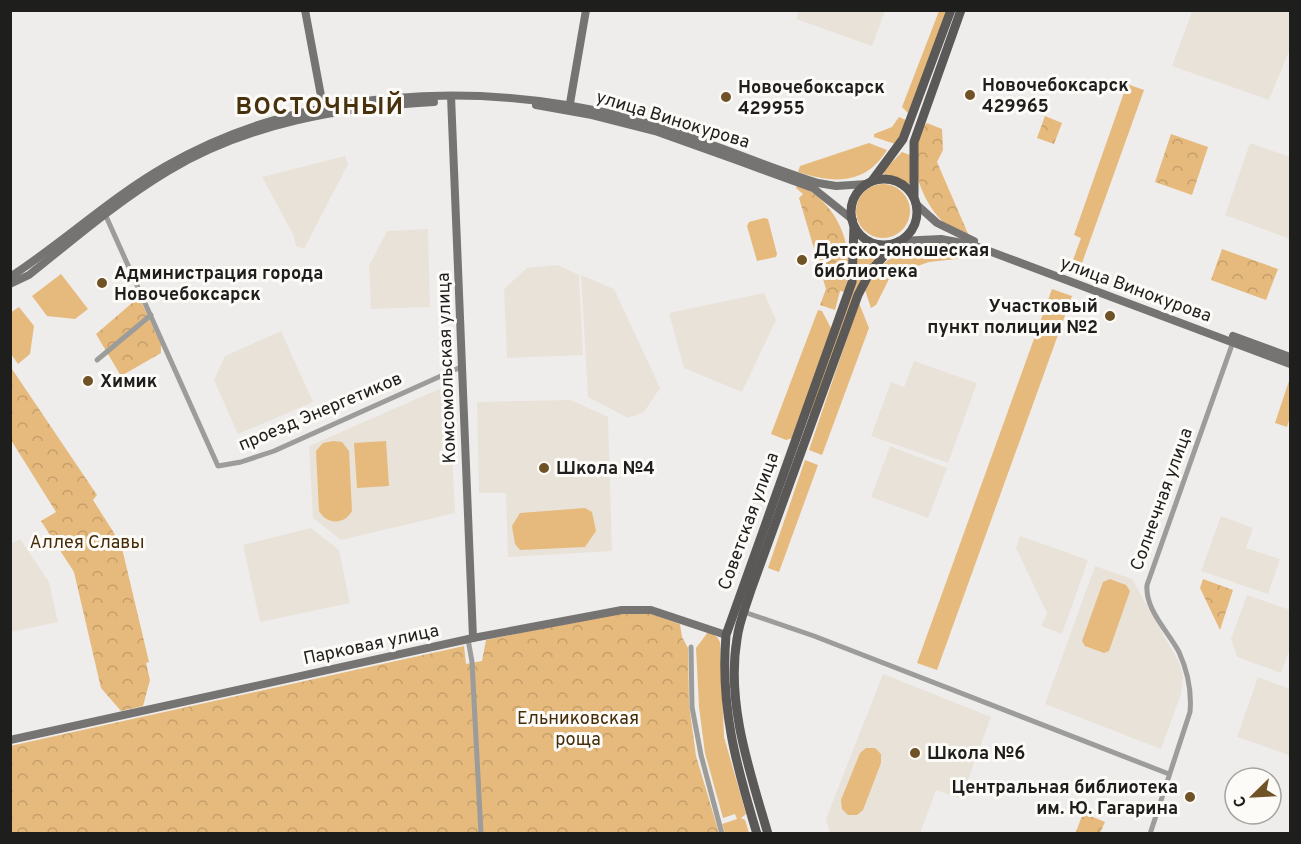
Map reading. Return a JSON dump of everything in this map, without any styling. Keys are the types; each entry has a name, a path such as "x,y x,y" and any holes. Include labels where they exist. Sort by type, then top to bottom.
{"main road":[{"path":"305,10 324,112"},
{"path":"569,108 586,10"},
{"path":"951,10 903,139 854,200 853,223 870,241 882,245 897,242 913,228 917,216 914,142 960,10"},
{"name":"улица Винокурова","path":"11,276 167,169 233,137 275,120 324,112 451,98 500,101 593,112 683,134 818,183 836,186 870,182"},
{"name":"Комсомольская улица","path":"451,98 471,639"},
{"name":"улица Винокурова","path":"593,112 655,131 813,188 853,223"},
{"path":"870,182 887,179 899,182 915,201"},
{"name":"улица Винокурова","path":"915,201 937,223 950,231 1234,339 1290,357"},
{"name":"улица Винокурова","path":"10,284 29,274 104,211"},
{"name":"Советская улица","path":"756,834 729,734 724,684 726,635 849,291 854,272 853,223"},
{"name":"улица Винокурова","path":"897,242 941,238 973,245 1150,307"},
{"name":"Советская улица","path":"768,834 740,729 736,683 737,638 744,612 860,289 897,242"},
{"name":"улица Винокурова","path":"1234,339 1290,364"},
{"name":"Парковая улица","path":"10,740 471,639 632,609 668,615 737,638"}],"street":[{"name":"проезд Энергетиков","path":"104,211 218,466 241,462 274,451 461,367"},
{"path":"97,360 151,315"},
{"name":"Солнечная улица","path":"1150,834 1190,712 1191,696 1184,665 1148,600 1147,585 1234,339"},
{"path":"744,612 822,639 1169,774"},
{"path":"471,639 481,834"},
{"path":"691,647 692,707 700,754 722,834"}],"shaded area":[{"path":"799,10 885,11 872,46 796,19"},
{"path":"1192,11 1290,11 1290,49 1269,100 1172,66"},
{"path":"1250,143 1290,157 1290,239 1225,215"},
{"path":"345,156 348,164 304,249 296,246 294,236 262,177"},
{"path":"428,229 430,307 371,309 369,266 387,231"},
{"path":"558,265 579,275 583,355 507,358 504,289 527,268"},
{"path":"581,275 614,289 660,388 644,412 628,418 588,397"},
{"path":"764,293 776,320 742,392 684,368 669,313"},
{"path":"281,331 313,402 238,434 214,380 225,356"},
{"path":"914,361 977,383 948,463 871,436 891,382 904,387"},
{"path":"439,389 449,394 455,513 341,540 313,518 309,446"},
{"name":"Школа №4","path":"571,400 608,417 612,551 508,557 506,493 479,493 477,402"},
{"path":"890,446 947,468 928,518 871,497"},
{"path":"1221,516 1253,528 1246,548 1280,559 1268,594 1201,571"},
{"path":"311,528 339,550 350,603 260,622 243,545"},
{"path":"1020,536 1088,560 1062,634 1041,626 1047,613 1016,548"},
{"path":"20,539 49,582 58,622 11,632 11,544"},
{"path":"1095,566 1132,579 1180,664 1183,677 1181,694 1161,749 1045,704"},
{"path":"1247,595 1290,610 1290,648 1281,673 1237,657 1231,639"},
{"name":"Школа №6","path":"883,674 991,717 961,799 936,790 920,833 830,833 826,819"},
{"path":"1258,677 1290,689 1289,755 1237,737"}],"green space":[{"path":"939,11 949,11 908,113 902,107"},
{"path":"1127,84 1144,90 1082,263 1073,260 1081,238 1074,235"},
{"path":"1045,116 1062,123 1054,144 1037,138"},
{"path":"899,117 906,120 907,124 895,144 874,137 874,134 892,127"},
{"path":"927,123 942,129 943,150 937,162 969,236 948,226 930,205 923,192 915,162 915,148 919,134"},
{"path":"1171,134 1208,147 1192,195 1155,182"},
{"path":"869,143 887,150 878,162 858,176 835,179 798,172 800,166"},
{"path":"902,152 910,155 911,183 906,184 892,176 885,175 883,171"},
{"path":"798,184 825,203 841,229 846,244 848,276 845,292 840,291 835,310 820,305 826,289 799,198 803,194 796,188"},
{"path":"878,184 888,184 902,192 908,201 910,211 908,221 902,230 888,238 878,238 861,226 856,216 856,206 868,189"},
{"path":"768,219 777,254 776,257 757,261 747,226 749,222"},
{"path":"948,241 967,247 965,258 929,262 891,275 876,305 871,308 865,290 880,268 889,260 910,248"},
{"path":"858,242 884,251 877,260 811,414 808,413 856,276"},
{"path":"1222,249 1278,269 1266,300 1211,280"},
{"path":"61,274 88,309 75,319 47,316 32,296"},
{"path":"1052,289 1072,296 937,670 917,663"},
{"path":"139,297 161,344 161,353 121,376 96,334"},
{"path":"859,303 869,328 822,455 809,450"},
{"path":"19,307 34,326 30,354 18,364 11,354 10,313"},
{"path":"818,310 822,311 832,330 793,438 786,440 771,434"},
{"name":"Аллея Славы","path":"12,369 97,495 93,500 121,544 149,662 146,663 150,680 143,706 121,711 101,688 74,572 41,521 56,512 11,440"},
{"path":"1289,381 1290,417 1287,427 1275,423"},
{"path":"386,441 389,486 357,488 354,443"},
{"path":"342,442 349,451 352,511 345,519 336,522 326,519 319,511 316,451 323,443"},
{"path":"805,460 818,465 779,572 768,568"},
{"path":"585,508 592,512 596,531 585,547 520,550 515,544 512,526 520,513"},
{"path":"1110,579 1126,585 1130,591 1109,651 1104,653 1085,646 1082,641 1103,582"},
{"path":"1203,579 1233,590 1220,630 1200,588"},
{"name":"Ельниковская роща","path":"626,611 651,614 680,624 682,637 688,648 689,704 696,756 719,833 11,833 10,746 464,646 466,664 482,661 486,640"},
{"path":"708,632 717,637 720,642 724,737 746,814 741,818 745,820 749,833 725,833 722,824 737,819 735,814 723,818 705,753 699,707 696,648"},
{"path":"866,748 875,748 881,754 881,763 863,810 857,815 848,815 842,809 841,800 860,753"},
{"path":"1083,813 1105,822 1100,833 1076,832"}],"place":[{"name":"Новочебоксарск 429965","path":"970,95"},
{"name":"Новочебоксарск 429955","path":"726,97"},
{"name":"Детско-юношеская библиотека","path":"802,260"},
{"name":"Администрация города Новочебоксарск","path":"102,283"},
{"name":"Участковый пункт полиции №2","path":"1110,316"},
{"name":"Химик","path":"88,381"},
{"name":"Школа №4","path":"544,468"},
{"name":"Школа №6","path":"915,753"},
{"name":"Центральная библиотека им. Ю. Гагарина","path":"1190,797"}],"district":[{"name":"ВОСТОЧНЫЙ","path":"320,106"}]}
